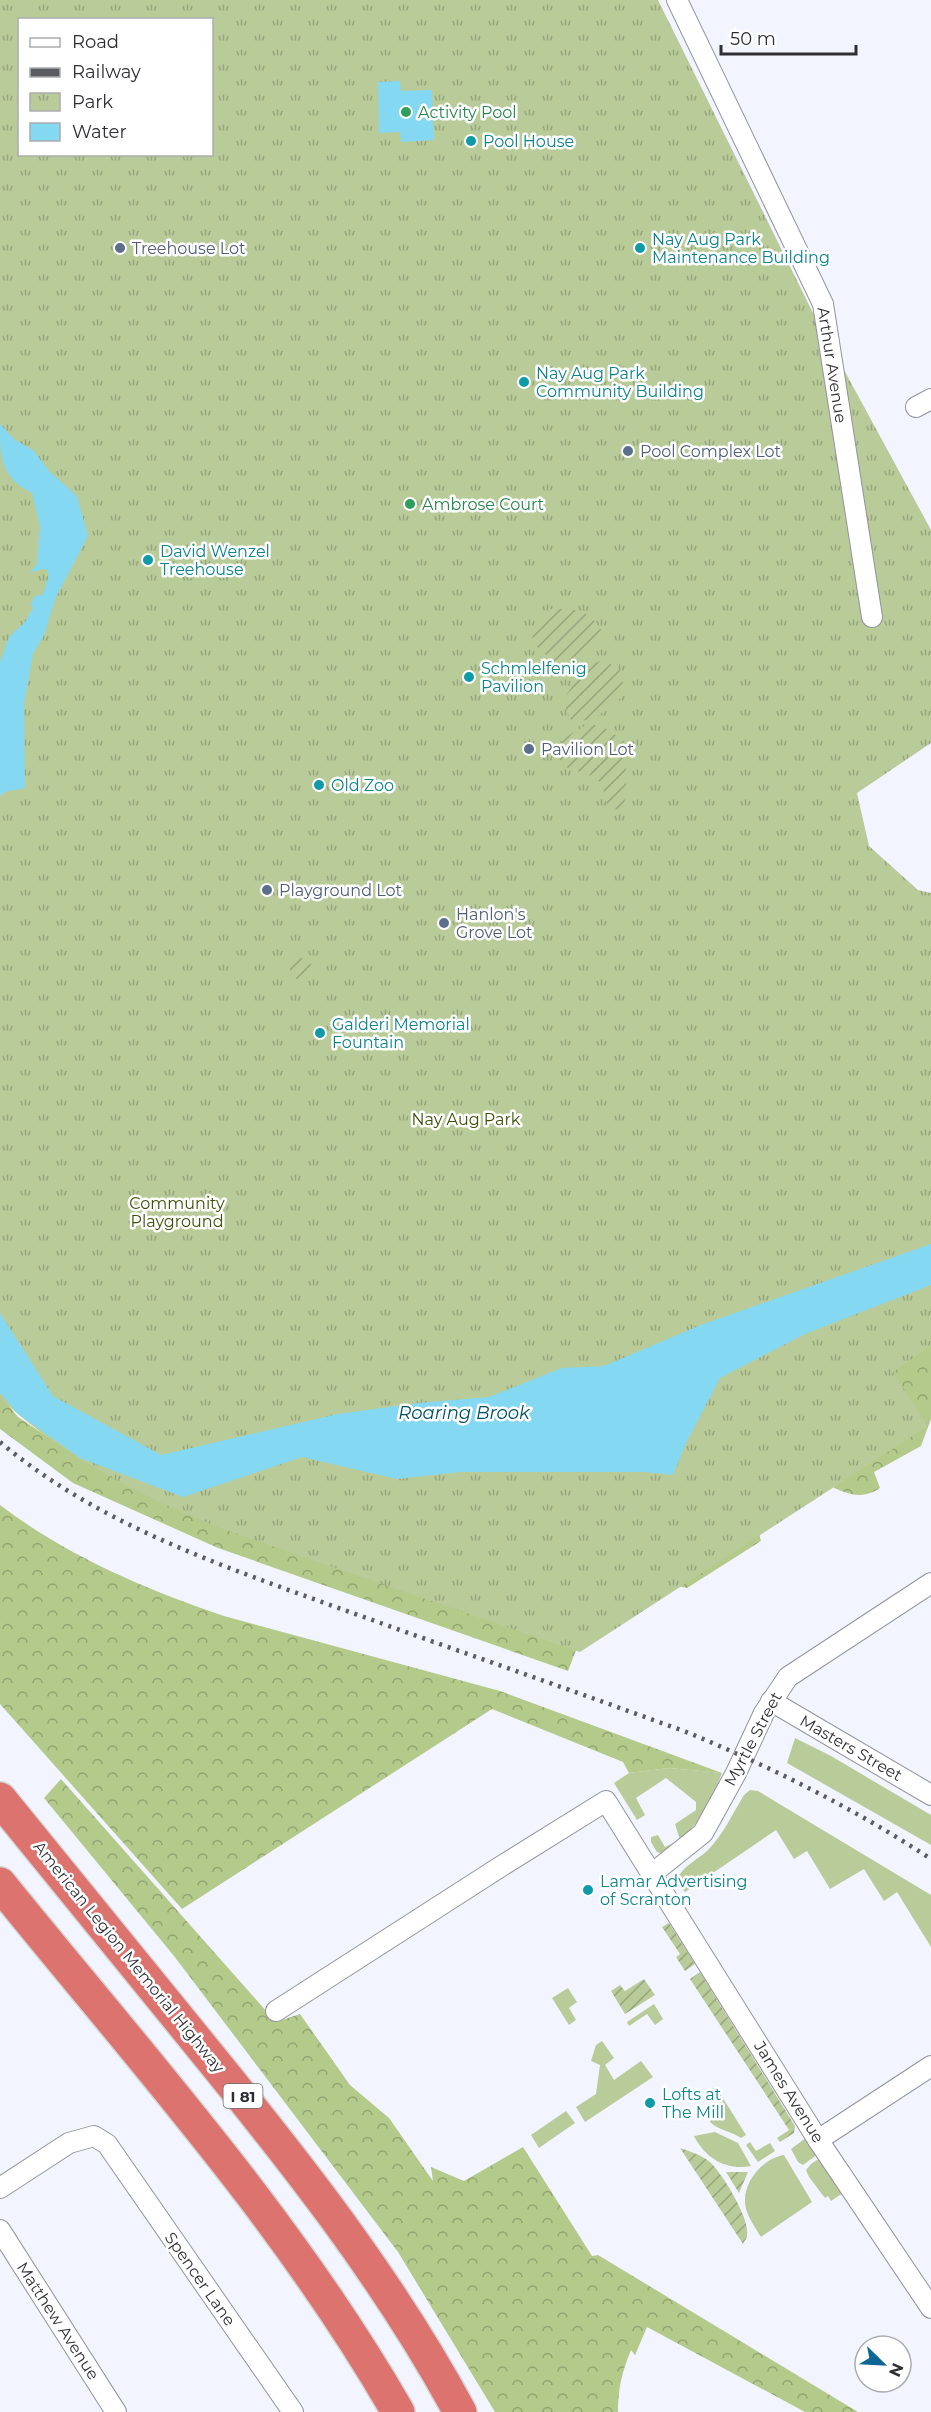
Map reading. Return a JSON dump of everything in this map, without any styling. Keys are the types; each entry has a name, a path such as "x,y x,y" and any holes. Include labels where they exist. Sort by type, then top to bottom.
{"highway":[{"name":"American Legion Memorial Highway","path":"0,1799 231,2082 330,2208 393,2298 460,2412"},
{"path":"0,1884 284,2236 342,2321 398,2412"}],"street":[{"name":"Arthur Avenue","path":"677,0 823,304 872,617"},
{"name":"Myrtle Street","path":"653,1873 703,1833 736,1773 771,1701 788,1677 931,1583"},
{"name":"Masters Street","path":"771,1701 931,1795"},
{"name":"James Avenue","path":"276,2011 606,1802 653,1873 818,2139 931,2308"},
{"path":"818,2139 931,2066"},
{"name":"Spencer Lane","path":"0,2188 69,2143 94,2136 107,2144 293,2412"},
{"name":"Matthew Avenue","path":"0,2229 116,2412"}],"green space":[{"name":"Nay Aug Park","path":"0,0 658,0 812,311 931,530 931,743 857,793 869,846 918,890 931,893 931,1346 893,1372 928,1426 580,1652 193,1517 105,1474 25,1420 0,1398"},
{"path":"551,609 580,612 592,619 602,631 588,648 556,666 552,659 539,649 532,637 537,621"},
{"path":"600,661 617,666 622,676 624,694 600,714 586,720 571,720 566,709 566,695 587,666"},
{"path":"586,725 601,725 626,743 626,795 623,808 619,810 608,807 602,786 596,779 566,767 559,756 560,745 563,741"},
{"path":"301,958 311,965 312,969 305,979 301,980 291,973 290,969 297,959"},
{"path":"931,1295 931,1419 921,1446 874,1472 880,1488 871,1493 854,1495 812,1476 755,1518 761,1541 687,1588 650,1579 578,1645 568,1671 218,1548 73,1483 0,1429 0,1395 18,1417 87,1463"},
{"path":"0,1505 79,1555 108,1570 194,1606 500,1691 722,1773 669,1768 629,1773 623,1762 492,1709 182,1909 0,1704"},
{"path":"795,1738 831,1756 931,1815 931,1845 787,1763"},
{"path":"669,1768 722,1773 700,1818 686,1835 666,1855 657,1852 651,1842 651,1837 658,1835 665,1847 680,1840 675,1824 696,1810 696,1802 666,1778 636,1798 645,1815 637,1820 614,1783 629,1773"},
{"path":"61,1779 276,2022 300,2014 350,2085 389,2118 433,2181 431,2167 464,2181 523,2147 592,2256 598,2255 858,2412 805,2412 647,2327 635,2355 631,2350 625,2366 618,2412 495,2412 398,2252 174,1956 44,1798"},
{"path":"750,1790 758,1791 931,1895 931,1947 897,1892 884,1901 864,1869 830,1889 807,1851 794,1859 776,1830 685,1892 677,1883 681,1873 713,1844 744,1795"},
{"path":"669,1923 695,1964 685,1971 676,1957 680,1954 662,1927"},
{"path":"700,1972 795,2126 794,2133 780,2142 777,2138 789,2130 690,1979"},
{"path":"644,1979 655,1995 625,2014 611,1991 620,1985 625,1991"},
{"path":"568,1988 577,2002 569,2008 576,2020 569,2025 552,1998"},
{"path":"654,2004 663,2019 655,2025 647,2014 629,2026 627,2022"},
{"path":"602,2041 614,2058 605,2065 614,2080 641,2061 653,2077 585,2122 576,2107 596,2094 600,2065 591,2061 596,2045"},
{"path":"716,2087 746,2135 741,2138 710,2122 718,2103 713,2089"},
{"path":"566,2111 575,2123 539,2148 531,2135"},
{"path":"715,2132 738,2143 751,2166 733,2167 717,2161 704,2151 694,2136"},
{"path":"807,2137 818,2154 803,2165 798,2162 791,2149"},
{"path":"750,2142 756,2151 770,2143 775,2151 758,2162 746,2145"},
{"path":"680,2148 710,2162 728,2186 745,2219 747,2237 743,2244"},
{"path":"784,2155 812,2202 761,2237 747,2212 745,2203 748,2184 759,2168"},
{"path":"820,2158 843,2193 831,2201 828,2196 825,2198 806,2170"},
{"path":"726,2172 748,2172 739,2193"}],"water":[{"name":"Activity Pool","path":"400,81 401,91 432,90 434,140 401,142 400,132 379,133 378,82"},
{"path":"0,424 15,440 33,450 50,472 77,496 88,536 56,597 44,635 33,654 24,704 25,788 4,792 0,797 0,662 9,637 25,622 33,608 31,604 34,597 43,594 48,571 45,569 30,572 37,564 40,526 32,493 14,480 4,464 0,446"},
{"name":"Roaring Brook","path":"931,1244 931,1285 805,1334 720,1378 686,1443 673,1475 645,1472 460,1472 397,1479 302,1457 183,1497 80,1458 18,1414 0,1393 0,1313 53,1396 161,1455 338,1414 418,1403 489,1397 562,1368 604,1366 701,1325"}],"railway":[{"path":"0,1442 39,1472 79,1498 164,1541 299,1594 689,1733 813,1790 931,1859"}],"place":[{"name":"Activity Pool","path":"406,112"},
{"name":"Pool House","path":"471,141"},
{"name":"Treehouse Lot","path":"120,248"},
{"name":"Nay Aug Park Maintenance Building","path":"640,248"},
{"name":"Nay Aug Park Community Building","path":"524,382"},
{"name":"Pool Complex Lot","path":"628,451"},
{"name":"Ambrose Court","path":"410,504"},
{"name":"David Wenzel Treehouse","path":"148,560"},
{"name":"Schmlelfenig Pavilion","path":"469,677"},
{"name":"Pavilion Lot","path":"529,749"},
{"name":"Old Zoo","path":"319,785"},
{"name":"Playground Lot","path":"267,890"},
{"name":"Hanlon's Grove Lot","path":"444,923"},
{"name":"Galderi Memorial Fountain","path":"320,1033"},
{"name":"Lamar Advertising of Scranton","path":"588,1890"},
{"name":"Lofts at The Mill","path":"650,2103"}],"park label":[{"name":"Community Playground","path":"177,1212"}]}
